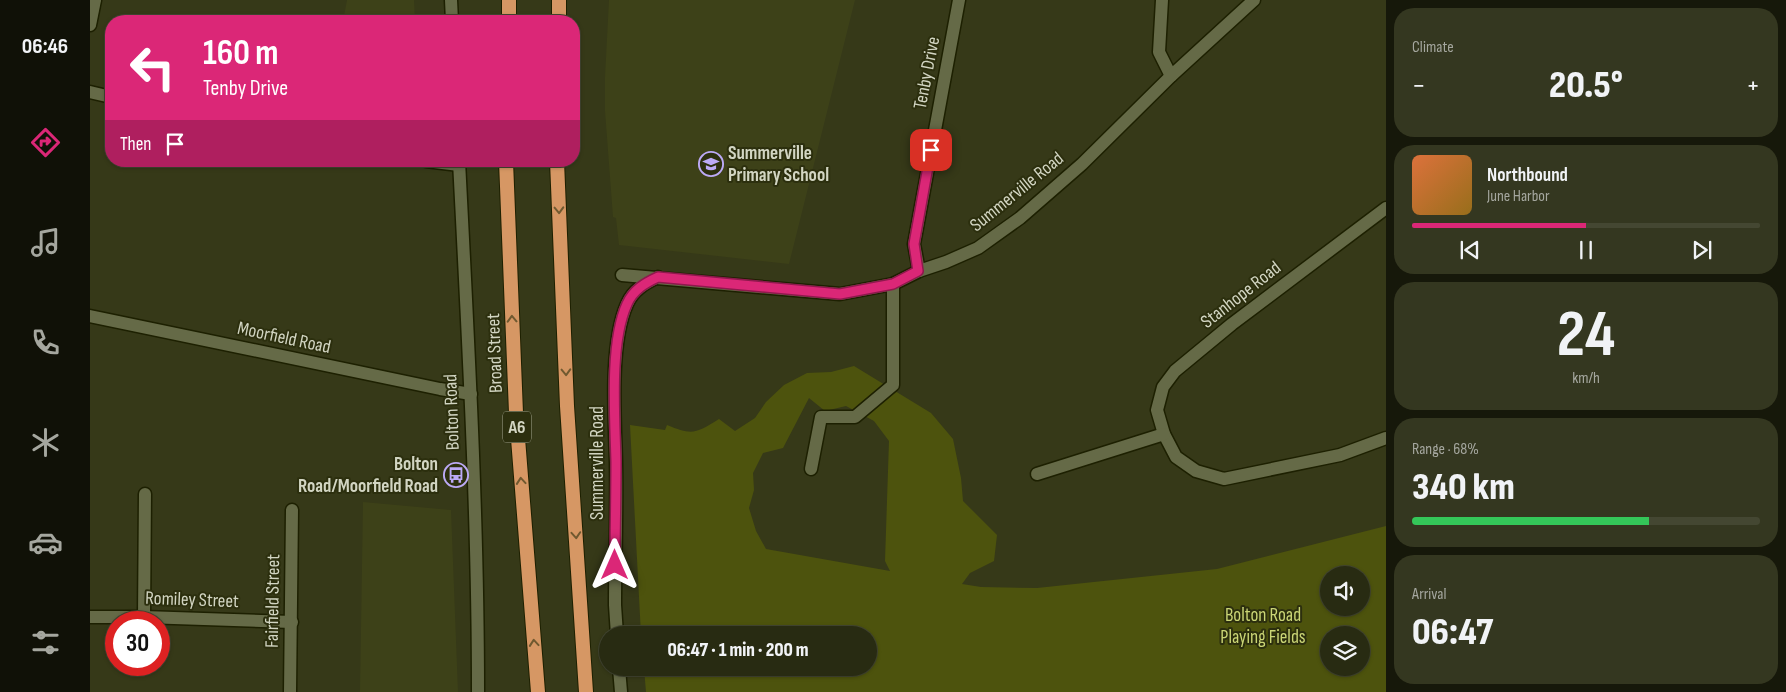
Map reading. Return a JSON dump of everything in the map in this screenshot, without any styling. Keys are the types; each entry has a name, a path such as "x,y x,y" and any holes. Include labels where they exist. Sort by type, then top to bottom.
{"highway":[{"path":"509,15 510,0"},
{"path":"559,0 559,15"},
{"name":"Broad Street","path":"506,167 516,413 538,692"},
{"path":"557,167 567,406 586,692"}],"street":[{"path":"90,25 94,0"},
{"path":"451,0 452,15"},
{"name":"Tenby Drive","path":"918,271 914,244 959,0"},
{"path":"1162,0 1158,52 1170,76"},
{"name":"Summerville Road","path":"622,275 840,294 893,284 918,271 946,262 978,248 1020,218 1082,164 1170,76 1254,0"},
{"path":"90,92 105,95"},
{"name":"Bolton Road","path":"459,167 471,394 478,588 478,692"},
{"name":"Stanhope Road","path":"1386,208 1232,324 1175,371 1163,387 1157,410 1164,434 1176,457 1196,471 1224,479 1340,455 1386,438"},
{"name":"Summerville Road","path":"616,626 616,350 622,318 628,302 645,283 658,277"},
{"path":"811,469 820,418 855,417 893,386 893,284"},
{"name":"Moorfield Road","path":"90,316 471,394"},
{"path":"1037,474 1164,434"},
{"path":"144,611 146,494"},
{"name":"Fairfield Street","path":"290,692 292,510"},
{"name":"Romiley Street","path":"90,617 105,617"},
{"name":"Romiley Street","path":"170,618 292,622"},
{"path":"620,676 621,692"}],"shaded area":[{"path":"347,0 414,0 415,15 344,15"},
{"name":"Summerville Primary School","path":"609,0 855,0 789,264 619,245 616,218 613,217 605,111"},
{"path":"363,502 451,510 458,692 360,692"}],"green space":[{"name":"Bolton Road Playing Fields","path":"854,366 931,413 953,439 961,478 963,501 997,535 994,561 970,573 962,584 981,587 1037,588 1217,569 1386,526 1386,692 646,692 645,676 877,676 877,626 641,626 630,425 665,430 667,425 689,432 699,430 719,419 735,431 755,418 766,402 784,385 807,373 831,372","holes":["809,398 825,411 846,406 874,421 889,441 885,561 890,571 766,549 756,531 749,508 754,490 753,473 763,453 783,448"]}],"place":[{"name":"Summerville Primary School","path":"711,164"},
{"name":"Bolton Road/Moorfield Road","path":"456,475"}],"route":[{"path":"615,565 616,350 622,318 628,302 637,290 645,283 658,277 840,294 893,284 918,271 914,244 931,150"}]}
